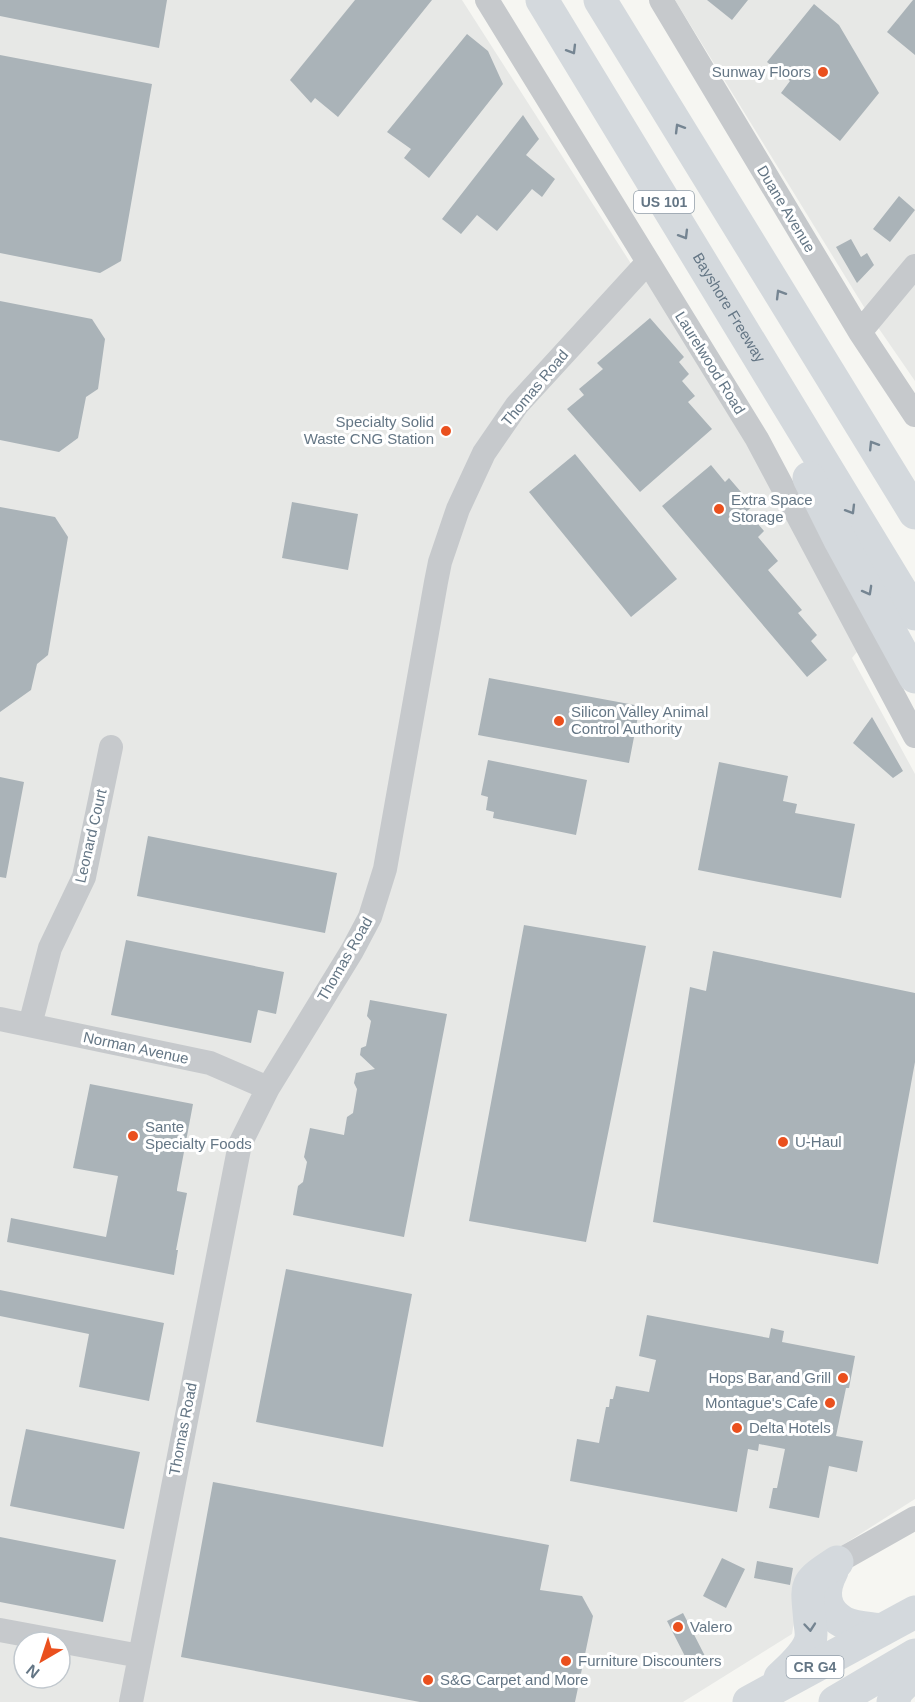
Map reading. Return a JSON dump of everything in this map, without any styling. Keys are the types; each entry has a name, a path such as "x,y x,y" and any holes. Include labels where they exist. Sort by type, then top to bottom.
{"highway":[{"name":"Bayshore Freeway","path":"542,0 915,614"},
{"name":"US 101","path":"600,0 915,513"},
{"path":"799,424 804,468 840,540 915,677"},
{"path":"837,1562 825,1588 826,1602 831,1611 844,1622 882,1630"},
{"path":"757,1698 808,1647 811,1638 807,1601 810,1582 837,1562"},
{"name":"CR G4","path":"757,1698 915,1612"},
{"name":"CR G4","path":"835,1702 882,1692 914,1668"}],"street":[{"name":"Laurelwood Road","path":"487,0 757,439 915,736"},
{"name":"Duane Avenue","path":"661,0 861,332 915,415"},
{"name":"Thomas Road","path":"130,1702 240,1144 268,1088 352,951 370,917 385,869 440,562 462,500 484,453 517,405 648,262"},
{"path":"861,332 915,266"},
{"name":"Leonard Court","path":"30,1025 50,948 84,877 111,747"},
{"name":"Norman Avenue","path":"0,1019 210,1063 268,1088"},
{"path":"837,1562 915,1518"},
{"path":"0,1630 140,1656"}],"shaded area":[{"path":"0,0 462,0 637,273 648,262 865,642 852,658 915,774 915,1499 802,1571 792,1634 683,1702 0,1702"},
{"path":"675,0 915,0 915,381 864,307"}],"building":[{"path":"0,0 167,0 159,48 0,16"},
{"path":"355,0 432,0 338,117 315,98 311,103 290,80"},
{"path":"707,0 748,0 732,20"},
{"path":"915,0 915,55 887,32"},
{"name":"Sunway Floors","path":"814,4 839,25 879,93 840,141 781,93 790,81 767,62"},
{"path":"467,34 488,51 503,84 429,178 404,158 411,149 387,132"},
{"path":"0,55 152,84 121,261 100,273 0,253"},
{"path":"523,115 539,139 526,155 555,179 542,197 532,189 497,231 477,215 461,234 442,219"},
{"path":"899,196 915,210 890,242 873,229"},
{"path":"851,239 861,257 867,253 874,265 857,283 836,247"},
{"path":"0,301 92,319 105,339 98,389 86,397 78,438 59,452 0,440"},
{"path":"650,318 684,357 679,362 689,374 682,381 695,396 688,402 712,429 640,492 567,409 584,395 579,389 603,369 597,363"},
{"path":"575,454 677,579 631,617 529,492"},
{"path":"711,465 725,482 729,478 753,506 747,511 764,531 758,537 778,561 768,570 802,610 798,613 817,635 811,641 827,660 807,677 662,506"},
{"path":"292,502 358,514 348,570 282,558"},
{"path":"0,507 55,517 68,537 48,655 37,664 31,690 0,712"},
{"name":"Silicon Valley Animal Control Authority","path":"489,678 640,706 629,763 478,735"},
{"path":"872,717 903,771 893,778 853,743"},
{"path":"488,760 587,780 576,835 493,818 494,812 486,810 488,797 481,795"},
{"path":"719,762 788,776 783,801 797,804 795,813 855,824 841,898 698,870"},
{"path":"0,777 24,782 6,878 0,877"},
{"path":"148,836 337,873 325,933 137,896"},
{"path":"524,925 646,946 586,1242 469,1221"},
{"path":"126,940 284,972 276,1014 258,1010 251,1043 111,1015"},
{"name":"U-Haul","path":"713,951 915,993 915,1062 878,1264 653,1222 690,987 706,991"},
{"path":"370,1000 447,1014 404,1237 293,1215 298,1186 303,1182 307,1162 304,1157 310,1128 344,1135 347,1117 353,1113 357,1089 354,1083 356,1073 375,1069 360,1055 361,1048 366,1046 371,1021 367,1016"},
{"path":"90,1084 193,1104 177,1189 177,1191 187,1193 176,1250 178,1250 174,1275 7,1242 11,1218 106,1237 118,1176 73,1168"},
{"path":"286,1269 412,1294 383,1447 256,1422"},
{"path":"0,1290 164,1323 149,1401 79,1387 89,1334 0,1316"},
{"path":"647,1315 769,1338 771,1328 784,1331 782,1342 855,1356 836,1436 863,1441 857,1472 829,1466 819,1518 769,1508 773,1488 777,1488 785,1449 759,1444 758,1451 748,1449 737,1512 570,1481 577,1439 599,1443 606,1407 609,1407 610,1399 613,1399 616,1386 649,1392 656,1360 639,1356"},
{"path":"26,1429 140,1452 124,1529 10,1506"},
{"path":"213,1482 549,1545 540,1590 582,1596 593,1616 575,1702 420,1702 181,1657"},
{"path":"0,1537 116,1560 103,1622 0,1602"},
{"path":"722,1558 745,1569 726,1608 703,1596"},
{"path":"757,1561 793,1568 790,1585 754,1578"},
{"path":"683,1613 707,1660 691,1668 667,1621"}],"place":[{"name":"Sunway Floors","path":"823,72"},
{"name":"Specialty Solid Waste CNG Station","path":"446,431"},
{"name":"Extra Space Storage","path":"719,509"},
{"name":"Silicon Valley Animal Control Authority","path":"559,721"},
{"name":"Sante Specialty Foods","path":"133,1136"},
{"name":"U-Haul","path":"783,1142"},
{"name":"Hops Bar and Grill","path":"843,1378"},
{"name":"Montague's Cafe","path":"830,1403"},
{"name":"Delta Hotels","path":"737,1428"},
{"name":"Valero","path":"678,1627"},
{"name":"Furniture Discounters","path":"566,1661"},
{"name":"S&G Carpet and More","path":"428,1680"}]}
